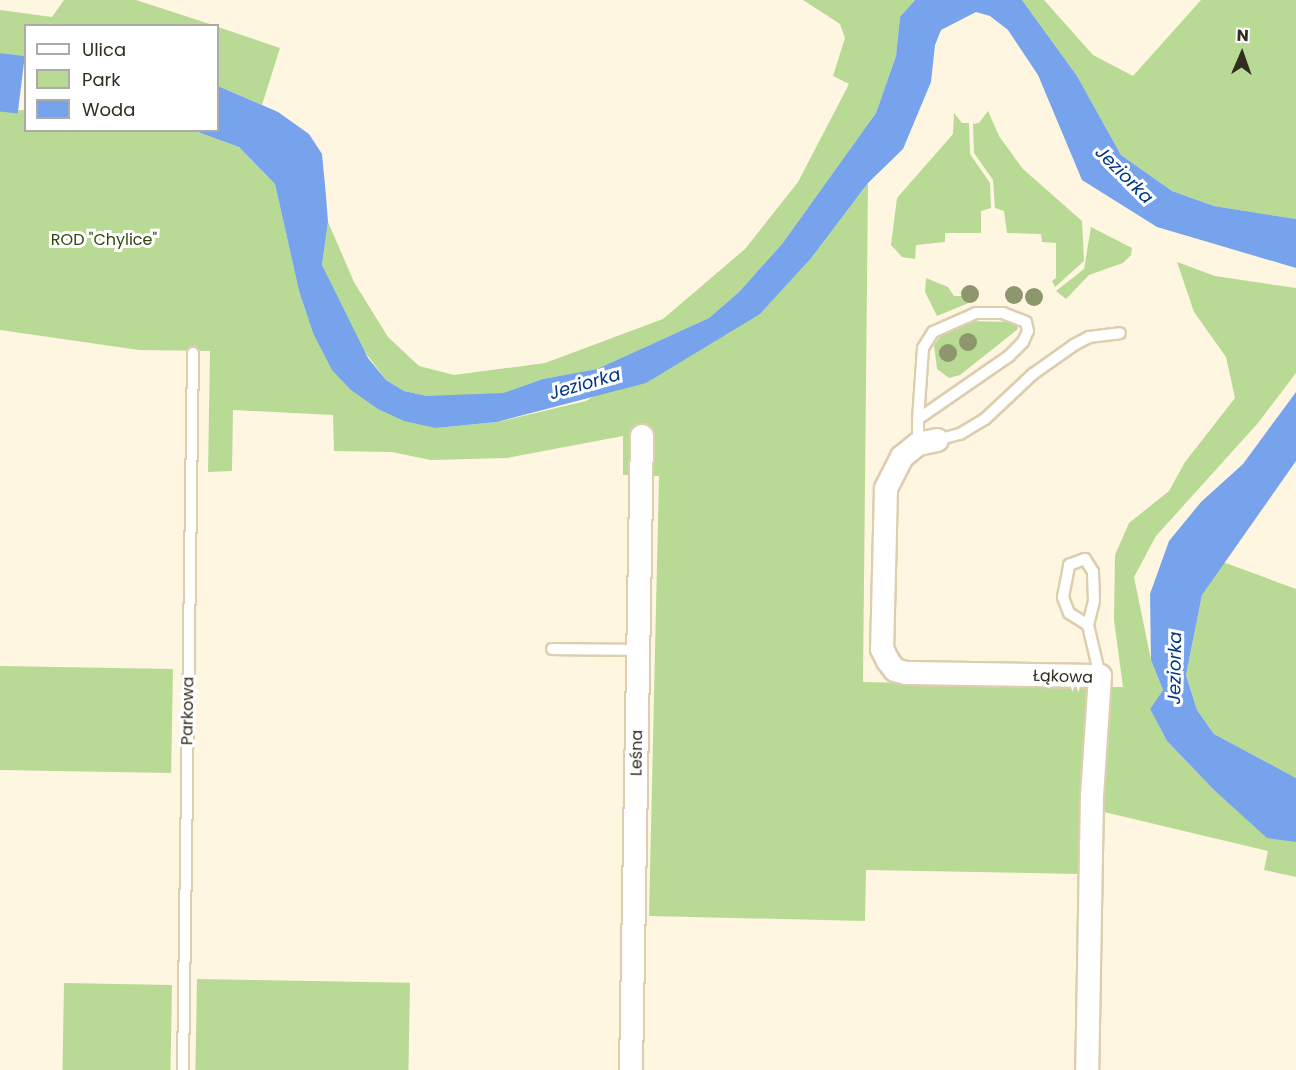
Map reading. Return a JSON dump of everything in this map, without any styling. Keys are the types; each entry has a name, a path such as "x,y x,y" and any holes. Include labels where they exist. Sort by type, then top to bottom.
{"street":[{"name":"Leśna","path":"631,1070 642,436"},
{"name":"Łąkowa","path":"927,442 902,457 886,489 882,649 888,661 895,670 906,673 1100,676 1092,796 1087,1070"}],"lane":[{"path":"918,419 1009,356 1023,342 1028,331 1026,322 1003,313 976,313 933,332 923,348 918,419 927,442 960,434 985,419 1033,374 1074,345 1089,337 1120,333"},
{"name":"Parkowa","path":"183,1070 193,353"},
{"path":"1088,625 1069,613 1063,597 1069,565 1085,559 1093,572 1094,601 1088,625 1100,676"},
{"path":"552,649 639,650"}],"green space":[{"path":"64,0 136,0 210,24 24,24 24,56 0,53 0,10 52,17"},
{"path":"803,0 915,0 900,17 896,56 876,113 782,244 739,292 709,318 597,369 543,379 503,393 427,396 404,391 386,380 356,340 322,265 328,222 354,282 388,337 419,366 454,375 545,363 663,319 745,249 798,182 849,84 833,76 845,38 840,24"},
{"path":"1022,0 1044,0 1093,55 1133,76 1201,0 1296,0 1296,219 1214,206 1172,191 1121,155 1077,76"},
{"path":"219,27 280,48 262,105 219,86"},
{"name":"ROD \"Chylice\"","path":"24,110 24,132 198,132 239,147 275,184 299,291 313,333 436,428 497,422 586,401 812,257 868,183 863,682 1089,687 1079,874 866,870 865,921 649,916 659,476 623,475 623,436 507,458 431,460 391,452 334,451 333,415 233,410 232,471 208,472 210,351 139,350 0,330 0,111"},
{"path":"988,111 999,136 1023,169 1082,221 1084,261 1055,287 1052,281 1056,278 1056,243 1042,242 1041,234 1007,233 1004,211 995,208 993,180 974,153 973,124 979,123"},
{"path":"954,113 962,123 969,123 970,154 990,183 991,208 981,211 981,233 945,233 945,242 916,245 915,259 902,257 891,245 897,198 953,134"},
{"path":"1091,227 1132,248 1131,255 1123,263 1089,275 1066,299 1056,291 1084,269"},
{"path":"1177,262 1215,276 1296,288 1296,373 1258,423 1156,536 1134,577 1151,660 1163,690 1150,709 1167,741 1214,790 1267,837 1296,842 1296,877 1264,870 1268,851 1104,812 1110,687 1123,687 1114,620 1115,555 1129,523 1169,491 1185,462 1235,398 1226,357 1194,312"},
{"path":"926,278 948,287 954,296 966,296 971,291 971,302 937,316 925,292"},
{"path":"966,321 1015,322 1018,329 960,375 949,378 937,369 934,345 943,333"},
{"path":"1223,562 1296,589 1296,778 1214,734 1197,710 1186,675 1202,595"},
{"path":"0,666 173,669 171,773 0,770"},
{"path":"197,979 410,983 408,1070 195,1070"},
{"path":"64,983 172,985 170,1070 62,1070"}],"water":[{"name":"Jeziorka","path":"915,0 1022,0 1077,76 1121,155 1172,191 1214,206 1296,219 1296,268 1157,227 1082,180 1038,75 1008,30 990,16 976,12 941,30 935,45 931,82 903,149 868,183 812,257 760,314 646,383 497,422 436,428 404,421 378,409 351,390 332,370 313,333 299,291 275,184 239,147 198,132 219,132 219,86 278,112 309,134 322,154 328,222 322,265 368,358 386,380 404,391 427,396 503,393 543,379 597,369 709,318 739,292 782,244 876,113 896,56 900,17"},
{"path":"0,53 24,56 18,114 0,111"},
{"name":"Jeziorka","path":"1296,392 1296,461 1202,595 1186,675 1197,710 1214,734 1296,778 1296,842 1267,838 1214,790 1167,741 1150,709 1163,690 1151,660 1150,594 1169,541 1201,502 1243,464"}]}
